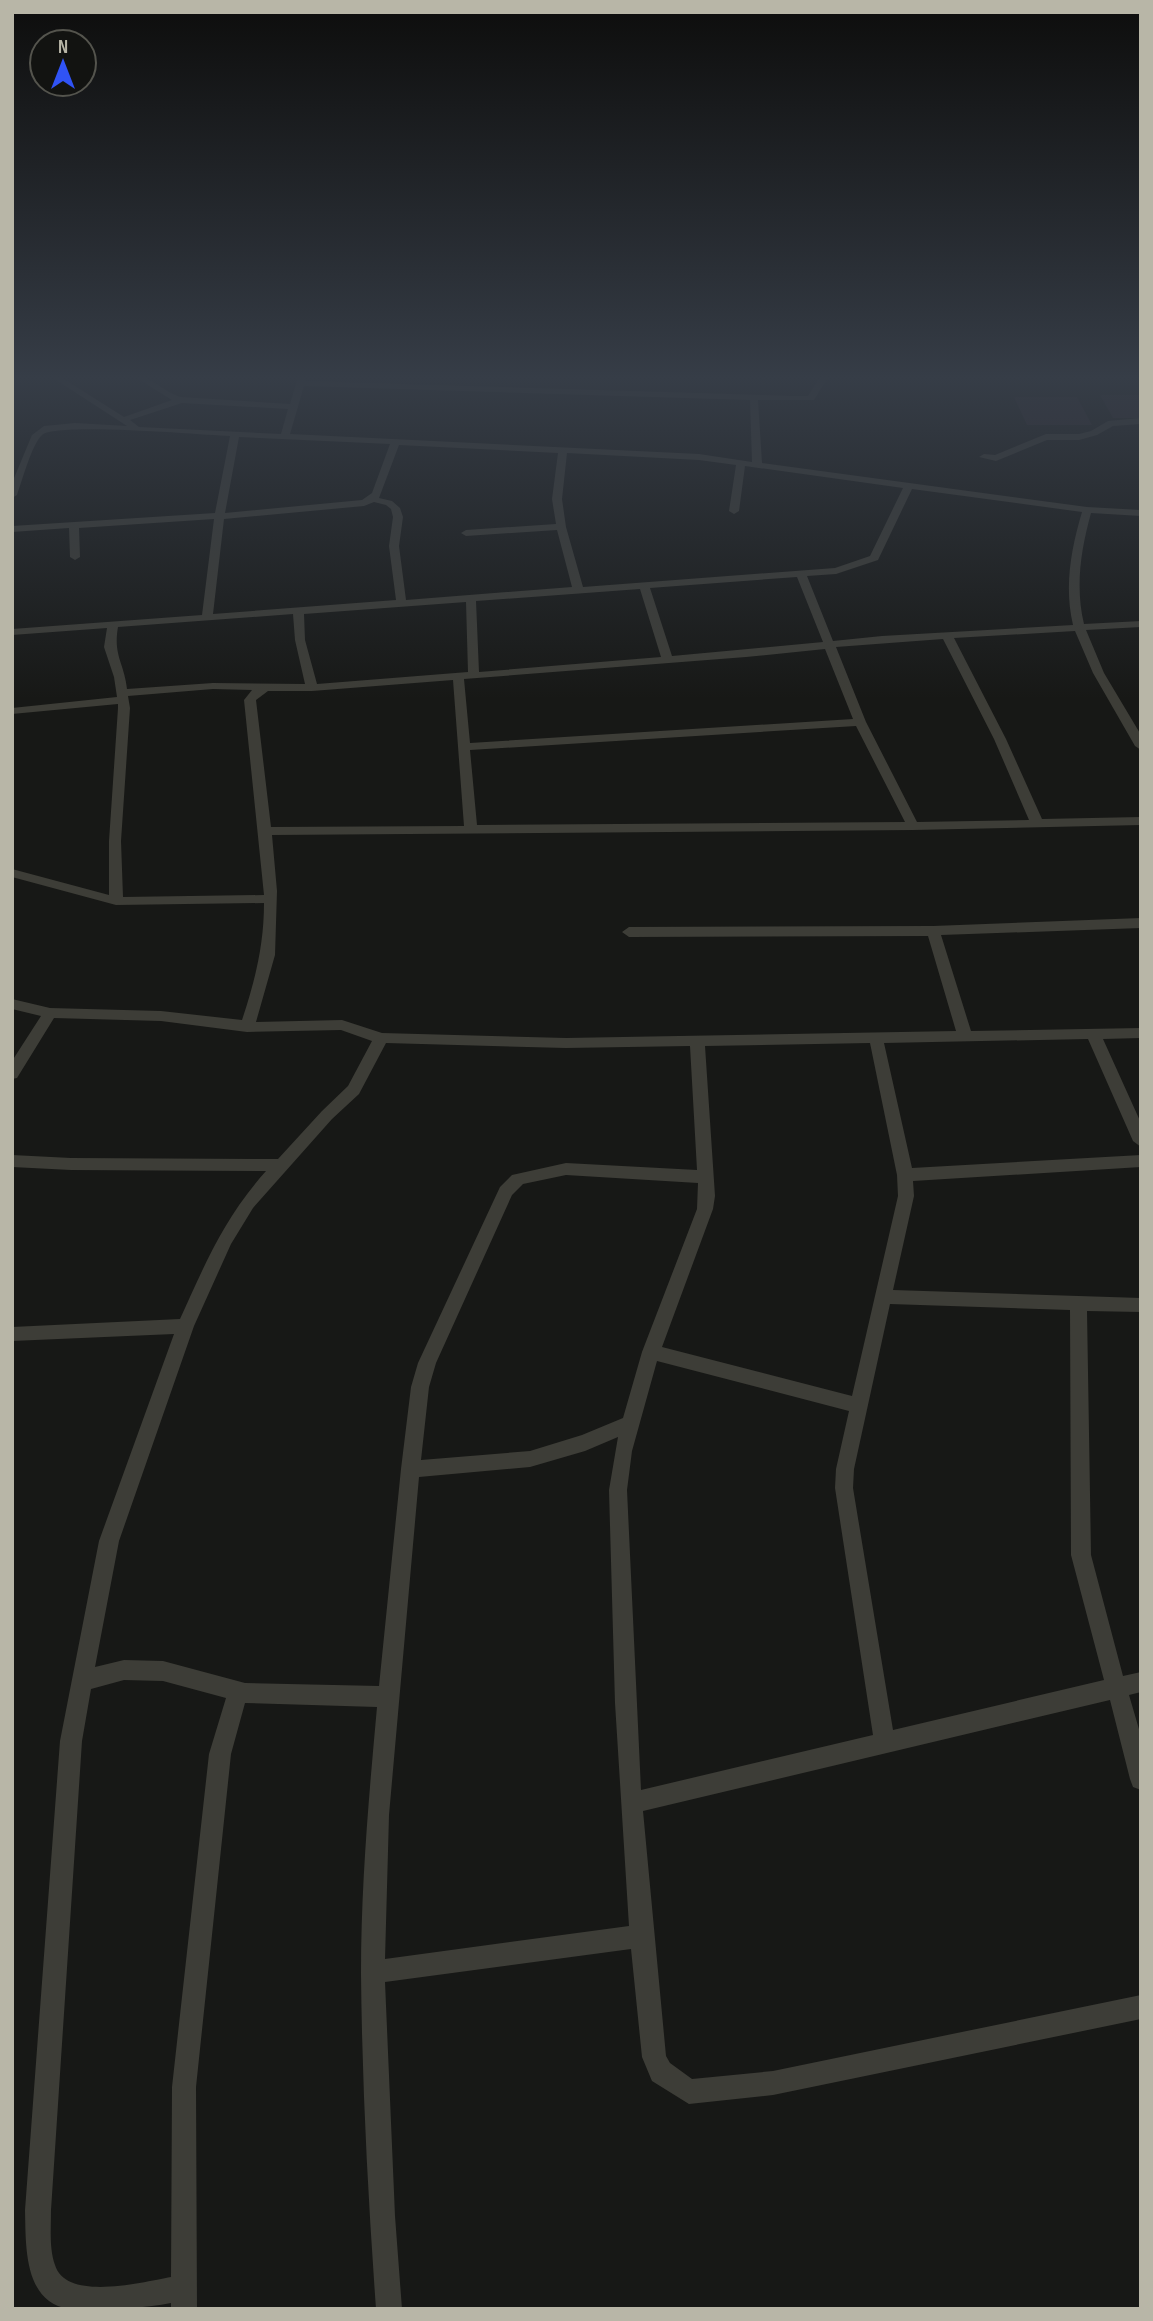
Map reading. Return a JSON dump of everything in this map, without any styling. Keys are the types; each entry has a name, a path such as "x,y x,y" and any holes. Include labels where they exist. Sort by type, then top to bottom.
{"street":[{"path":"207,616 226,482"},
{"path":"373,499 381,482"},
{"path":"558,482 561,527 578,589"},
{"path":"734,510 738,482"},
{"path":"890,482 1087,510 1141,513"},
{"path":"12,632 401,601 836,571 874,558 909,485"},
{"path":"12,530 219,516 352,504 373,499 389,503 395,508 398,517 394,546 401,601"},
{"path":"1087,510 1078,541 1075,601 1079,626 1104,680 1141,746"},
{"path":"74,525 75,557"},
{"path":"466,533 561,527"},
{"path":"801,574 860,722 913,826"},
{"path":"644,585 667,659"},
{"path":"471,597 474,674"},
{"path":"298,609 300,640 312,688"},
{"path":"113,624 109,647 120,677 123,696 115,841 116,901"},
{"path":"12,710 214,686 312,688 829,644 1141,624"},
{"path":"947,636 1000,739 1037,823"},
{"path":"458,677 471,828"},
{"path":"247,1027 268,956 267,831 263,820 250,700 263,689"},
{"path":"463,747 860,722"},
{"path":"267,831 913,826 1141,821"},
{"path":"12,873 116,901 269,899"},
{"path":"629,932 933,931 1141,923"},
{"path":"933,931 965,1037"},
{"path":"12,1004 50,1013 160,1016 247,1027 342,1026 381,1038 566,1043 1141,1033"},
{"path":"12,1074 50,1013"},
{"path":"1093,1034 1141,1140"},
{"path":"238,1691 220,1754 192,1995 184,2087 184,2298 82,2300 61,2294 45,2278 40,2258 38,2210 71,1741 109,1541 186,1326 224,1241 247,1203 327,1115 354,1090 381,1038"},
{"path":"876,1038 905,1175 906,1195 845,1469 844,1488 885,1743"},
{"path":"697,1040 707,1196 703,1217 679,1271 651,1352 623,1451 618,1490 632,1803 654,2057 661,2072 689,2092 773,2083 1141,2007"},
{"path":"12,1161 71,1164 284,1165"},
{"path":"905,1175 1141,1161"},
{"path":"389,2309 382,2216 373,1972 378,1815 410,1469 420,1387 426,1363 506,1191 519,1179 566,1169 705,1177"},
{"path":"883,1297 1141,1305"},
{"path":"1078,1303 1081,1555 1141,1779"},
{"path":"12,1334 186,1326"},
{"path":"651,1352 859,1406"},
{"path":"410,1469 530,1459 585,1443 631,1423"},
{"path":"83,1681 124,1670 163,1671 238,1691 388,1697"},
{"path":"632,1803 1141,1682"},
{"path":"373,1972 642,1936"}]}
